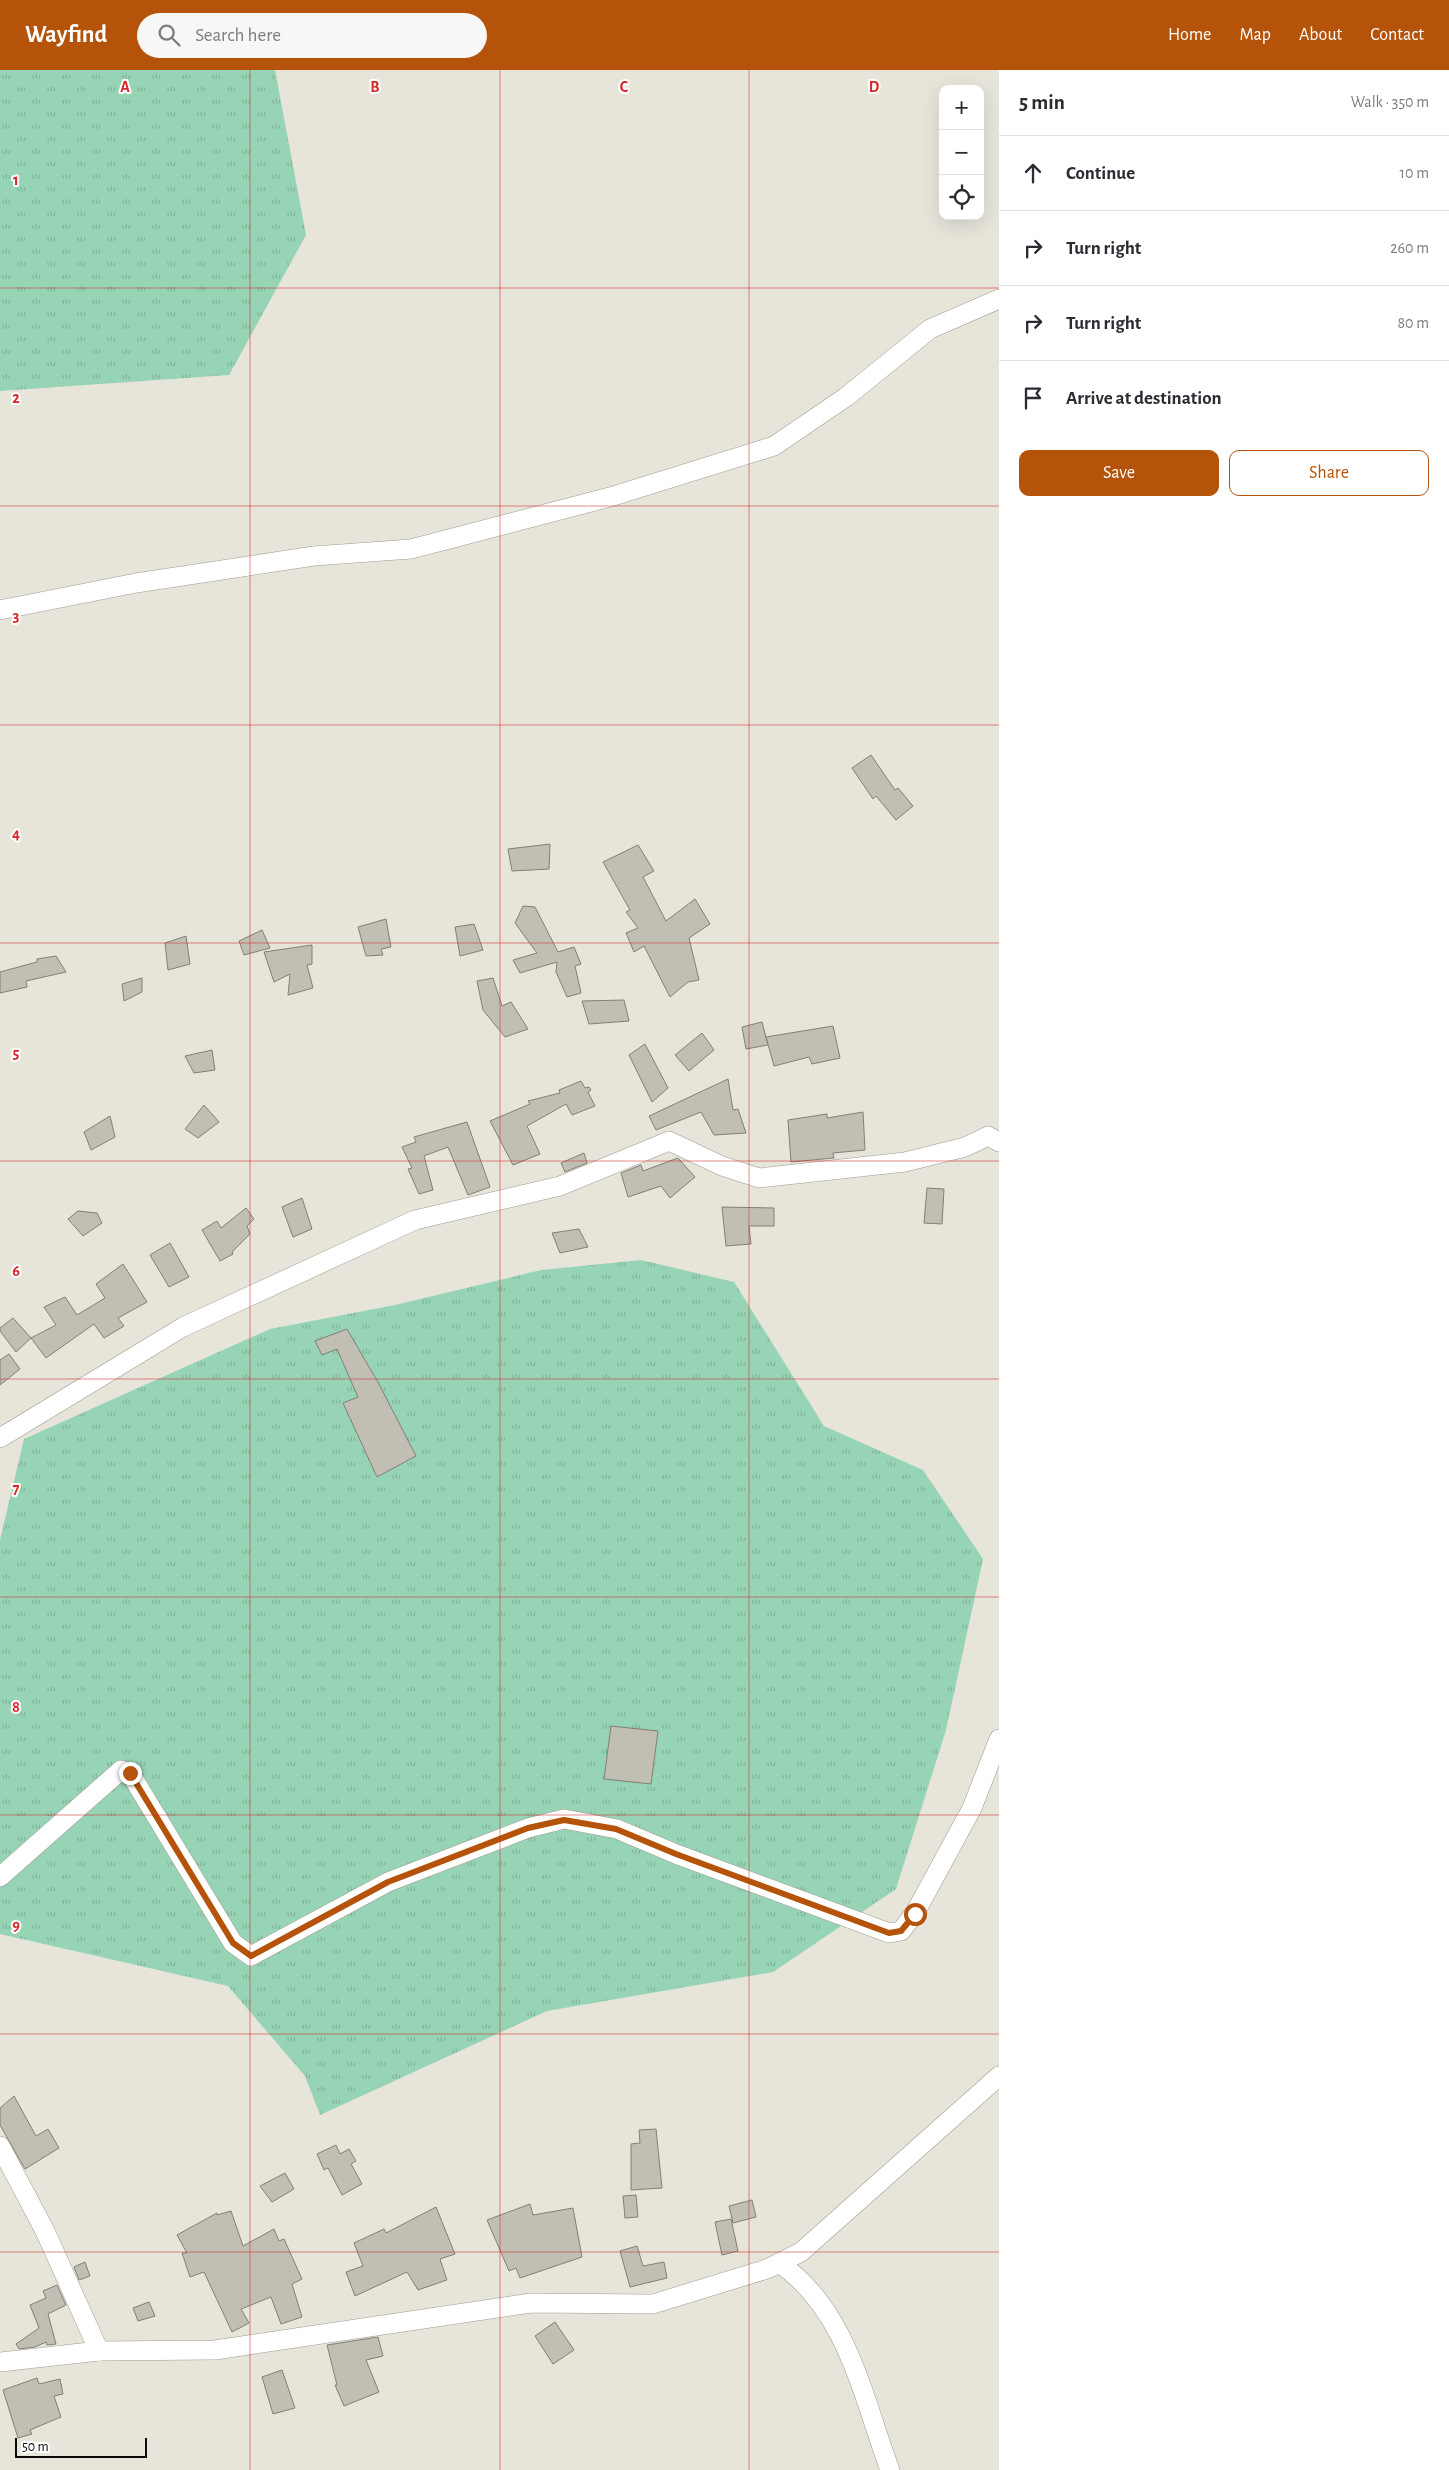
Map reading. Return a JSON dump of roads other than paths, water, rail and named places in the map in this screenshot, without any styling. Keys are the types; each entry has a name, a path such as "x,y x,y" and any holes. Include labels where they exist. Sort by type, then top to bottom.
{"street":[{"path":"0,610 136,583 314,556 411,549 610,497 756,452 774,446 846,397 930,329 999,299"},
{"path":"0,1438 183,1327 416,1220 560,1186 669,1141 722,1166 759,1178 906,1162 965,1147 988,1136 999,1142"},
{"path":"0,1877 121,1770 130,1773 233,1943 251,1956 388,1882 528,1828 564,1820 616,1829 676,1854 889,1933 901,1931 915,1914 972,1808 999,1739"},
{"path":"0,2362 98,2351 215,2350 530,2303 652,2304 767,2269 801,2252 999,2076"},
{"path":"0,2146 45,2231 98,2351"},
{"path":"779,2263 794,2272 817,2299 847,2347 890,2470"}]}
